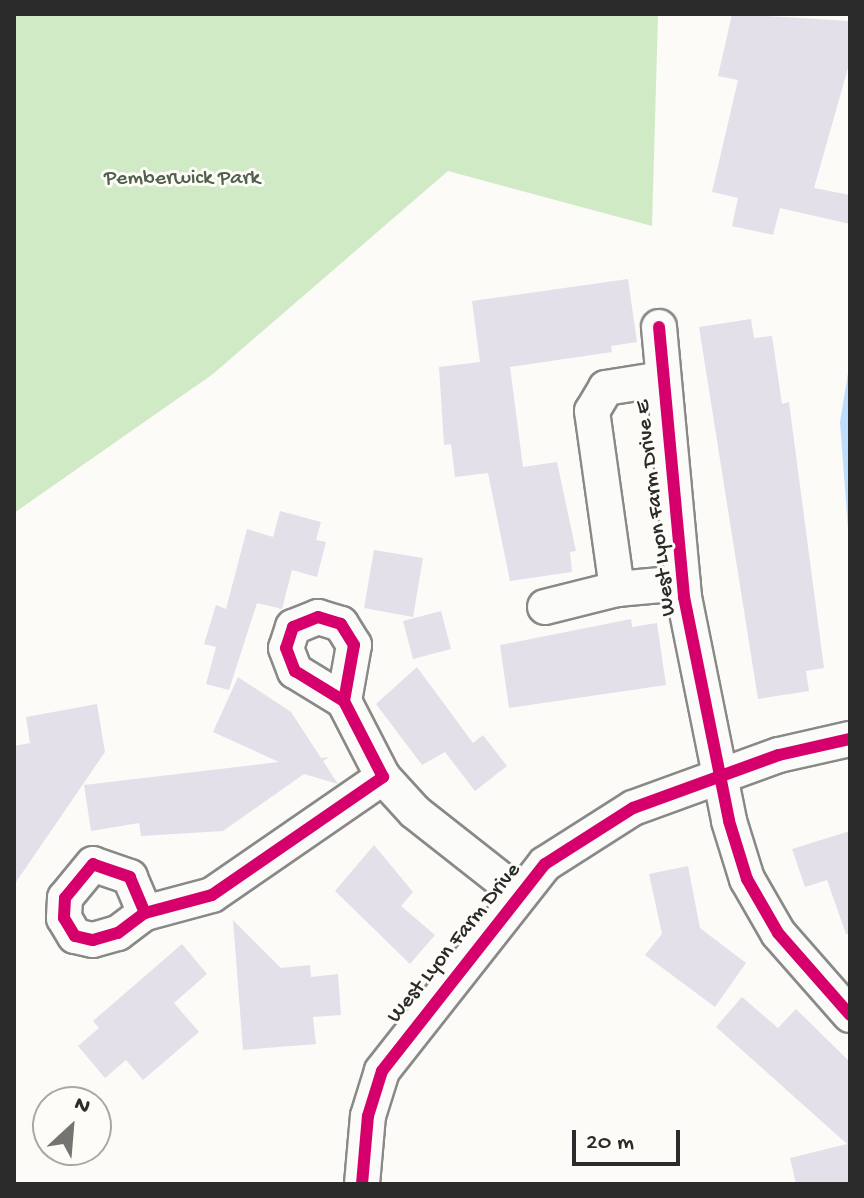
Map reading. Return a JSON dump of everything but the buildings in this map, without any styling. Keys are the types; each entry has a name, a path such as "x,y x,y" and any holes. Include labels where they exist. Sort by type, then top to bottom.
{"street":[{"name":"West Lyon Farm Drive E","path":"659,327 683,583 725,776 729,821 747,879 778,933 850,1015"},
{"path":"617,589 592,411 606,388 662,379"},
{"path":"545,607 617,589 683,583"},
{"path":"344,701 383,777 415,812 518,893"},
{"name":"West Lyon Farm Drive","path":"362,1184 368,1116 382,1071 518,893 545,864 633,808 725,776 850,739"},
{"path":"145,913 212,895 383,777"}],"green space":[{"name":"Pemberwick Park","path":"14,14 658,14 652,226 448,171 213,374 14,513"}],"water":[{"path":"850,361 850,555 840,422"}],"cycle path":[{"path":"659,327 684,597 729,821 747,879 778,933 850,1015"},
{"path":"145,913 130,877 93,864 65,898 64,918 75,936 93,940 118,933 145,913 212,895 383,777 344,701 354,645 341,624 318,617 293,627 286,648 295,671 344,701"},
{"path":"362,1184 368,1116 382,1071 545,864 633,808 779,755 850,739"}]}
